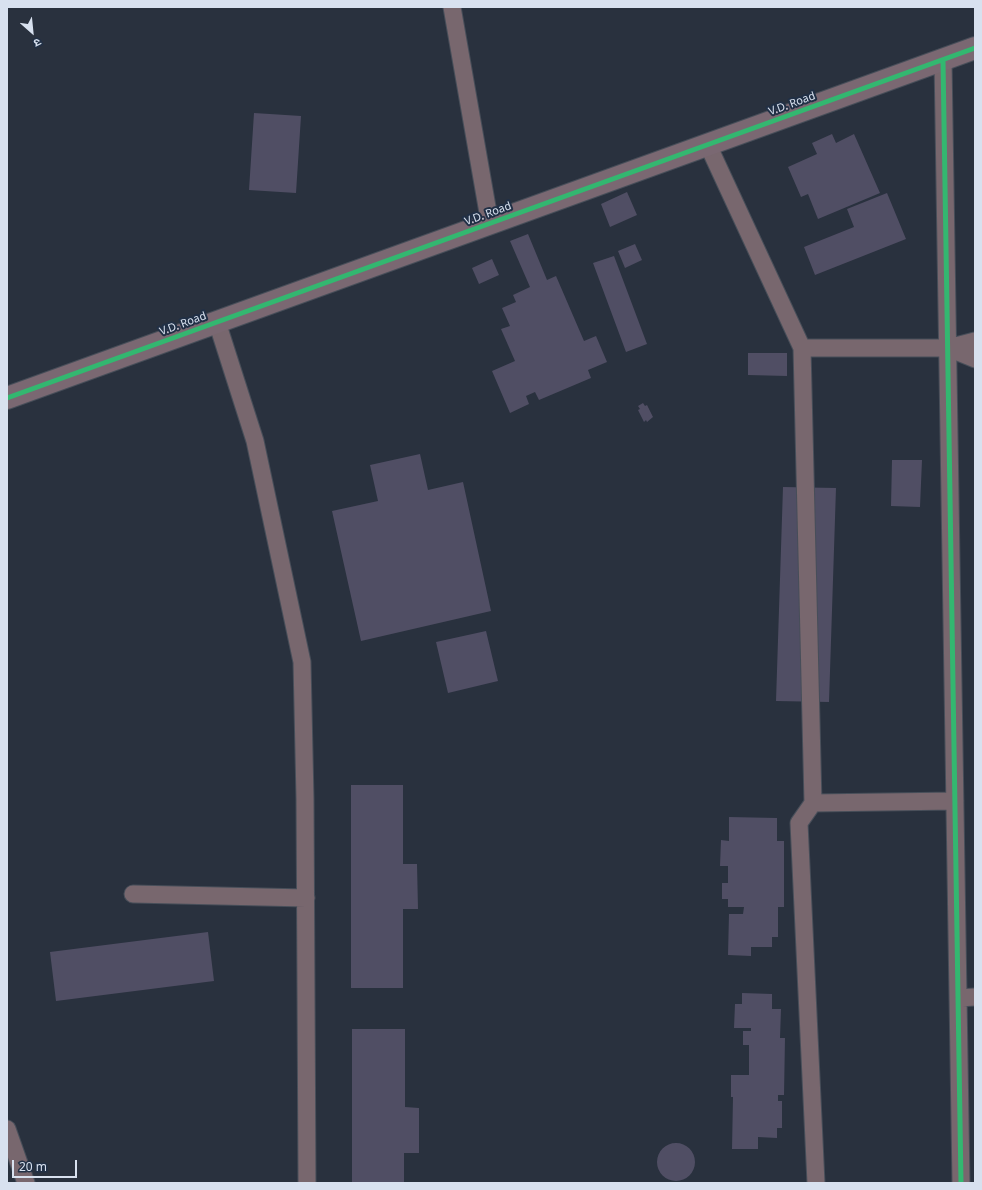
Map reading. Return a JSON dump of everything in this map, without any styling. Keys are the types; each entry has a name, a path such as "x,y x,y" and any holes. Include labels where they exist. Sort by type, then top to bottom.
{"street":[{"path":"452,7 490,224"},
{"name":"V.D. Road","path":"7,398 975,48"},
{"path":"944,60 961,1183"},
{"path":"708,145 802,348 813,802 799,823 816,1183"},
{"path":"217,322 256,441 302,662 306,898 307,1183"},
{"path":"802,348 948,348 975,340"},
{"path":"948,348 975,359"},
{"path":"813,802 955,801"},
{"path":"133,894 306,898"},
{"path":"958,998 975,997"},
{"path":"7,1130 26,1183"}],"building":[{"path":"254,113 301,116 296,193 249,190"},
{"path":"832,134 836,143 854,134 880,193 818,219 808,194 801,197 788,167 817,154 812,143"},
{"path":"627,192 637,215 610,227 601,204"},
{"path":"887,193 906,239 815,275 804,247 854,227 847,209"},
{"path":"528,234 547,280 556,276 584,341 596,336 607,362 588,370 591,378 539,400 535,392 526,396 529,404 510,413 492,371 515,361 501,329 510,326 502,308 516,302 513,295 530,287 510,241"},
{"path":"635,244 642,260 625,268 618,251"},
{"path":"614,256 647,344 626,352 593,263"},
{"path":"492,259 499,275 479,284 472,268"},
{"path":"748,353 787,353 787,376 748,375"},
{"path":"643,403 645,406 647,405 653,417 647,422 646,420 644,422 638,410 640,409 638,406"},
{"path":"420,454 428,490 463,482 491,611 361,641 332,511 378,501 370,465"},
{"path":"892,460 922,460 920,507 891,506"},
{"path":"783,487 836,488 829,702 776,701"},
{"path":"486,631 498,681 448,693 436,642"},
{"path":"351,785 403,785 403,864 417,864 418,909 403,909 403,988 351,988"},
{"path":"729,817 777,818 777,841 784,841 784,907 778,907 778,937 772,937 772,947 751,947 751,956 728,955 729,914 743,914 744,907 728,907 728,899 722,899 722,883 728,883 728,866 720,866 721,840 729,841"},
{"path":"208,932 214,981 56,1001 50,952"},
{"path":"742,993 772,994 772,1009 781,1009 780,1038 785,1038 784,1095 778,1095 778,1101 782,1101 782,1128 777,1128 777,1138 758,1137 758,1149 732,1149 733,1097 731,1097 731,1075 749,1075 749,1045 743,1045 743,1031 751,1031 751,1028 734,1028 735,1004 742,1004"},
{"path":"352,1029 405,1029 405,1107 419,1108 419,1153 404,1153 404,1183 352,1183"},
{"path":"672,1143 680,1143 690,1148 694,1155 694,1169 690,1176 680,1181 672,1181 662,1176 660,1173 657,1166 657,1158 662,1148 665,1146"}],"cycle path":[{"path":"7,398 975,48"},
{"path":"943,60 961,1183"}]}
